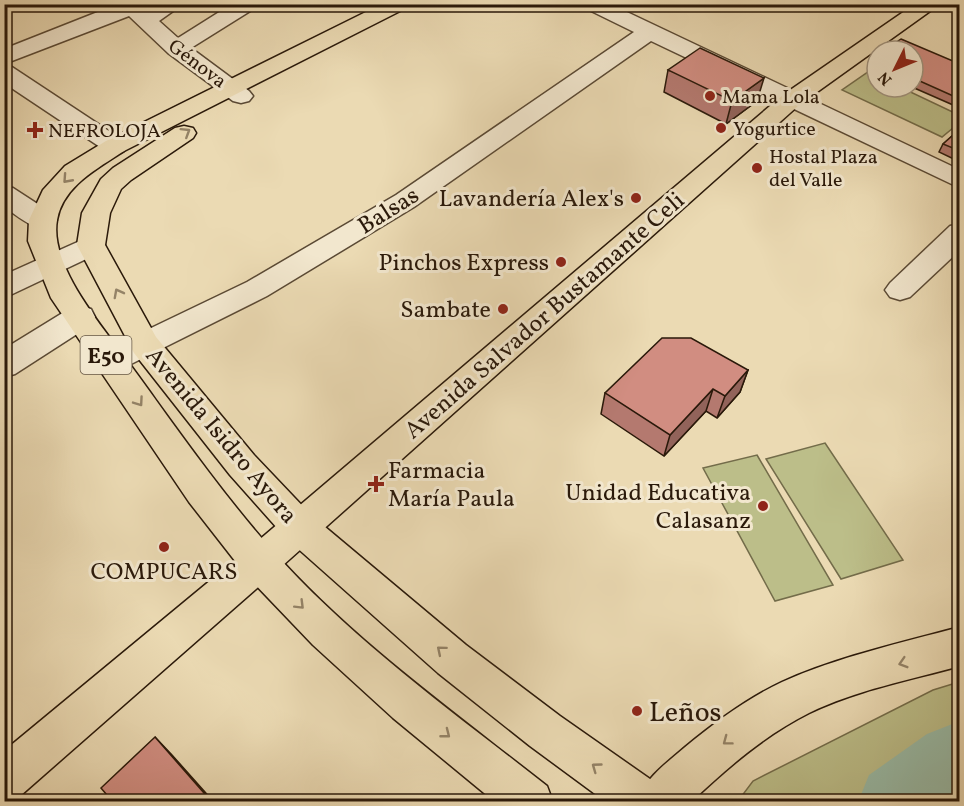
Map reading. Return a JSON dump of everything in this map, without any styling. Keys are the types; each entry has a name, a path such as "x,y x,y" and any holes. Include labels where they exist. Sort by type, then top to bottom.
{"main road":[{"name":"Avenida Isidro Ayora","path":"399,4 237,93 115,146 74,172 52,196 43,220 42,241 61,291 202,491 259,563 327,632 408,704 531,801"},
{"name":"Avenida Salvador Bustamante Celi","path":"4,780 259,563 791,100 926,5"},
{"name":"Avenida Isidro Ayora","path":"237,93 136,163 110,185 96,213 91,245 145,345 242,465 299,527 370,591 452,659 545,731 644,801"},
{"path":"658,801 700,761 758,718 817,688 960,646"}],"street":[{"path":"4,31 14,54 134,11 173,4"},
{"path":"176,48 248,4"},
{"path":"592,4 960,180"},
{"name":"Génova","path":"134,11 176,48 237,93"},
{"name":"Balsas","path":"110,361 257,289 405,201 649,32"},
{"path":"4,72 115,146"},
{"path":"4,194 43,220"},
{"path":"900,290 960,234"},
{"path":"4,288 91,245"},
{"path":"4,365 80,317"}],"green space":[{"path":"865,74 865,99 925,99 959,115 959,123 942,137 842,90"},
{"path":"825,443 903,560 841,579 766,459"},
{"path":"757,455 833,585 775,601 703,468"},
{"path":"959,682 959,801 738,801 753,781 933,690"}],"building":[{"path":"700,48 764,78 732,101 668,70"},
{"path":"925,49 960,64 960,99 925,83"},
{"path":"960,129 960,151 943,144"},
{"path":"662,338 691,338 748,370 725,396 713,389 670,435 605,393"},
{"path":"155,737 211,801 112,801 101,788"}],"waterway":[{"path":"896,802 953,760 960,758"}],"place":[{"name":"Mama Lola","path":"710,96"},
{"name":"Yogurtice","path":"721,128"},
{"name":"NEFROLOJA","path":"35,130"},
{"name":"Hostal Plaza del Valle","path":"757,168"},
{"name":"Lavandería Alex's","path":"636,198"},
{"name":"Pinchos Express","path":"561,262"},
{"name":"Sambate","path":"503,309"},
{"name":"Farmacia María Paula","path":"376,484"},
{"name":"Unidad Educativa Calasanz","path":"763,506"},
{"name":"COMPUCARS","path":"164,547"},
{"name":"Leños","path":"637,711"}]}
